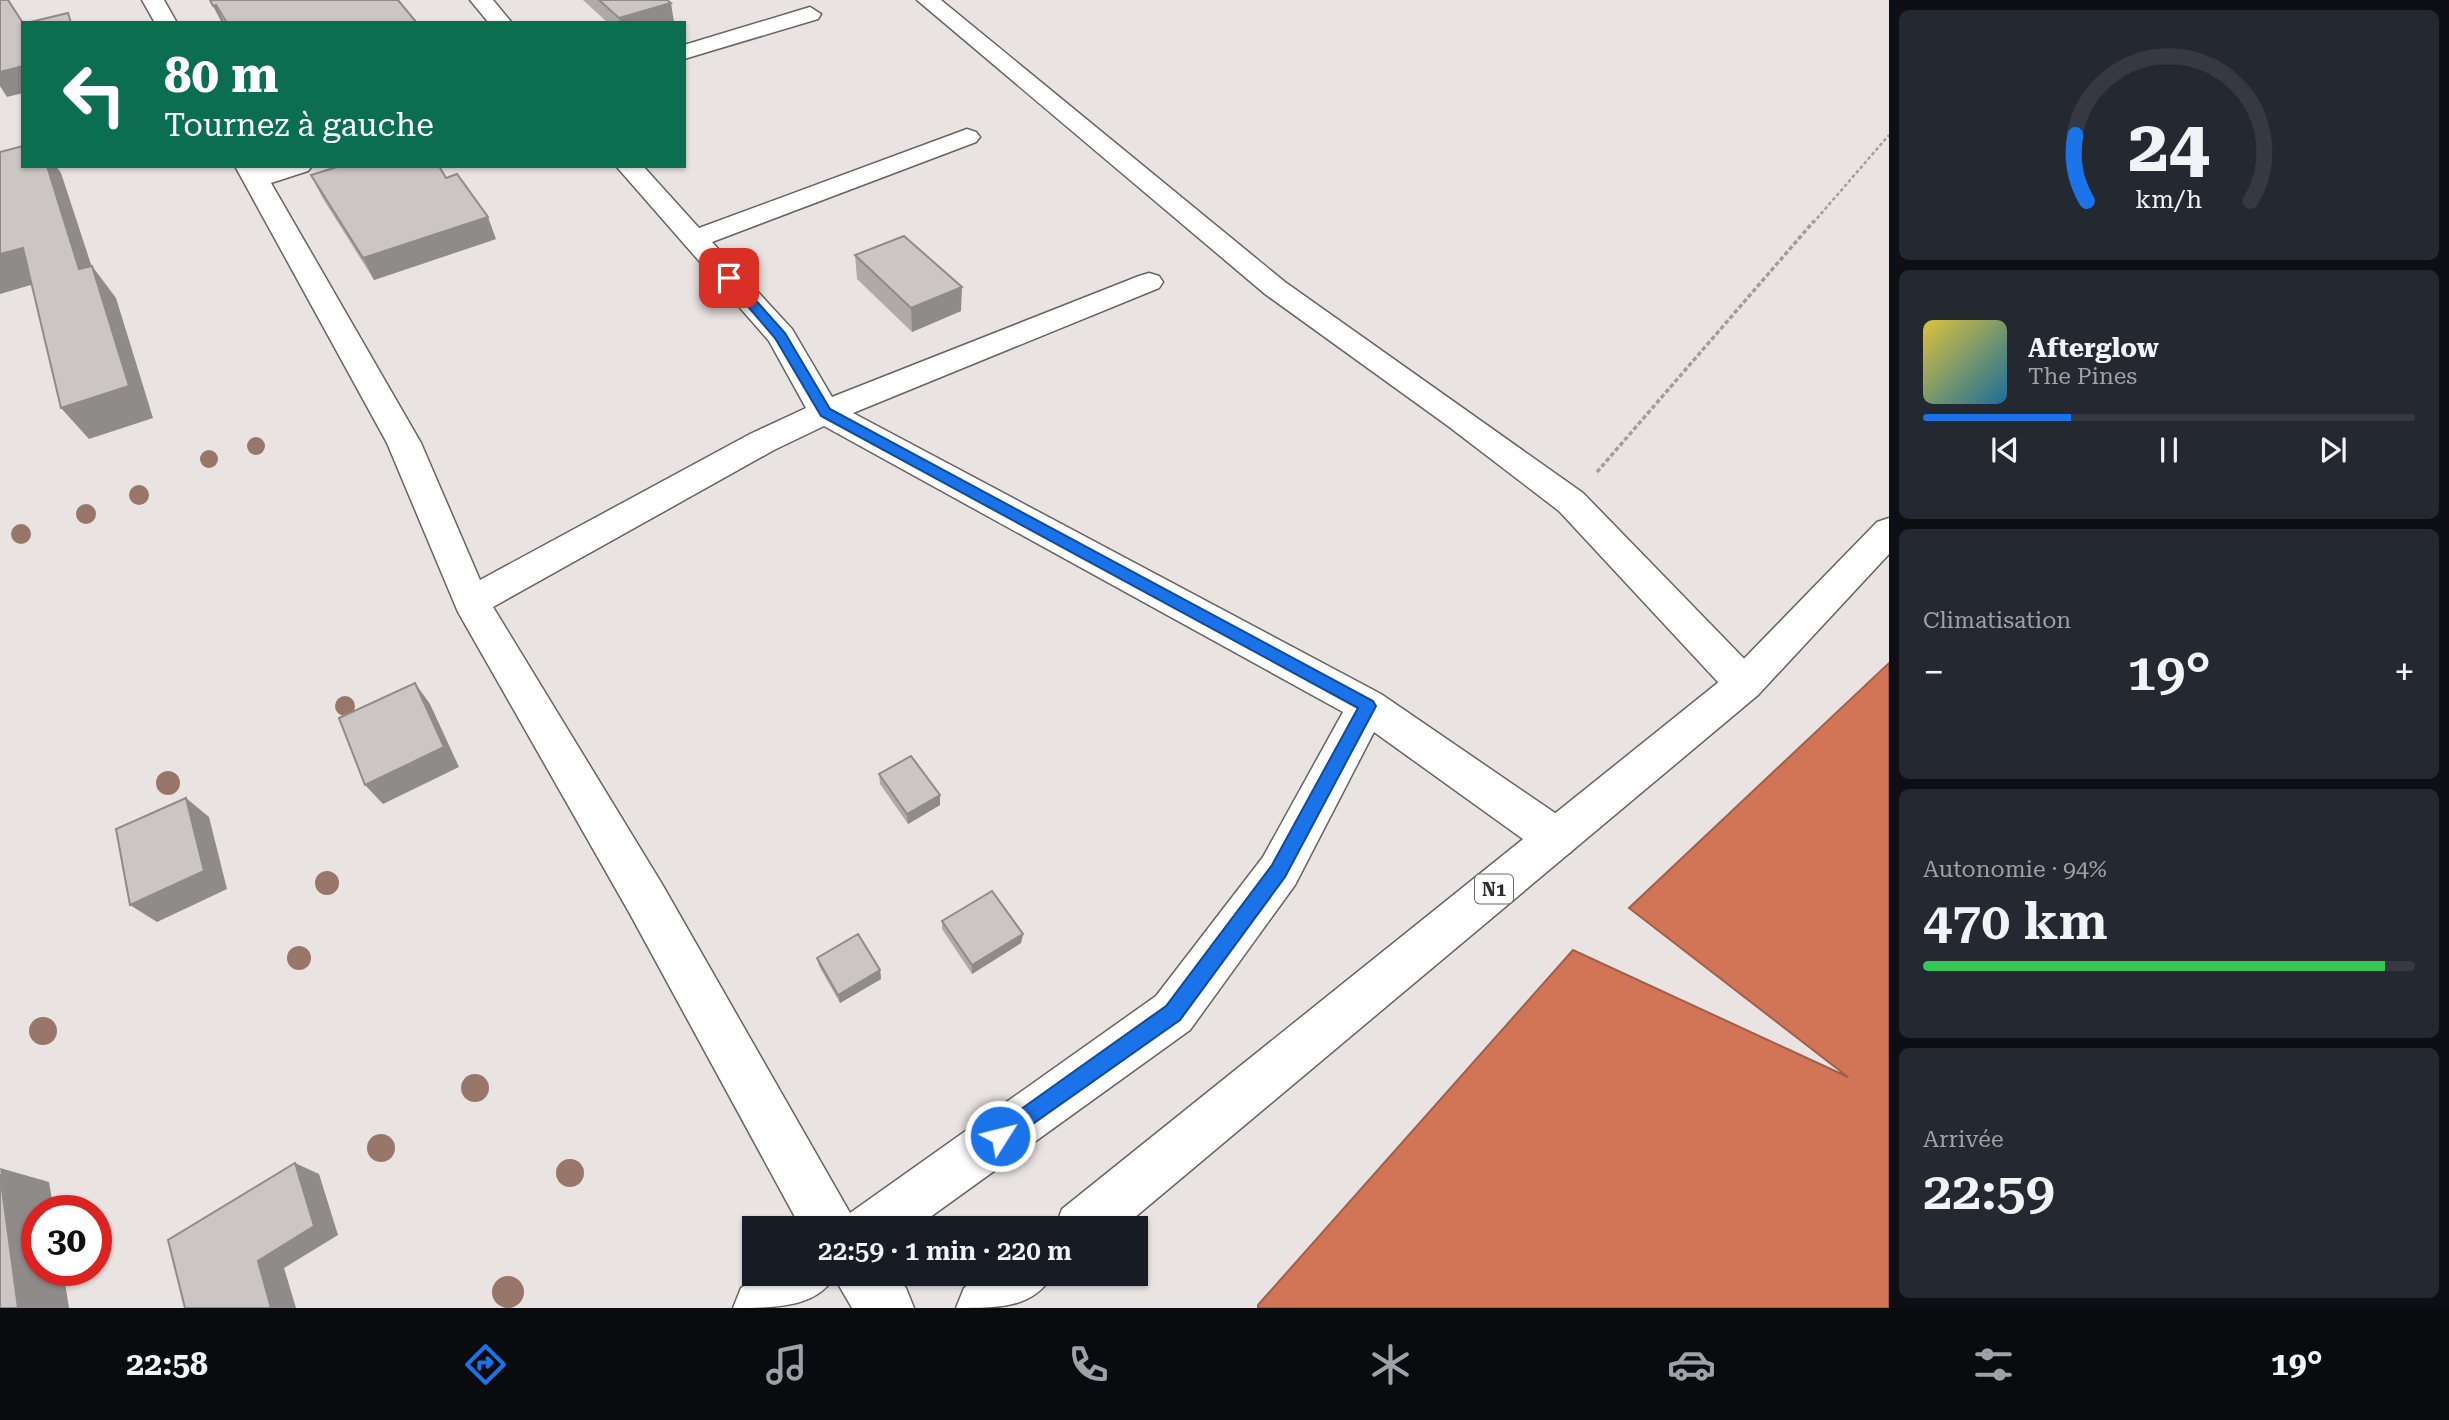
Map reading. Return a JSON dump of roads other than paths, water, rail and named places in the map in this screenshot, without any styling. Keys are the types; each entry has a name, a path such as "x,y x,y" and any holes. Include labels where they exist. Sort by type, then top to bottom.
{"main road":[{"path":"153,0 165,21"},
{"path":"481,0 500,21"},
{"path":"928,0 1275,288 1459,418 1571,502 1744,684"},
{"path":"686,51 810,13"},
{"path":"694,239 967,137"},
{"path":"285,168 251,173 404,443 471,602 646,899 823,1216"},
{"path":"631,168 780,336 825,412 1367,706 1556,838"},
{"path":"471,602 762,442 825,412 1149,282"},
{"name":"N1","path":"1096,1216 1744,684 1889,531"},
{"path":"888,1216 1173,1013 1279,871 1367,706"},
{"path":"761,1308 791,1286"},
{"path":"869,1286 886,1308"},
{"path":"984,1308 1011,1286"}]}
